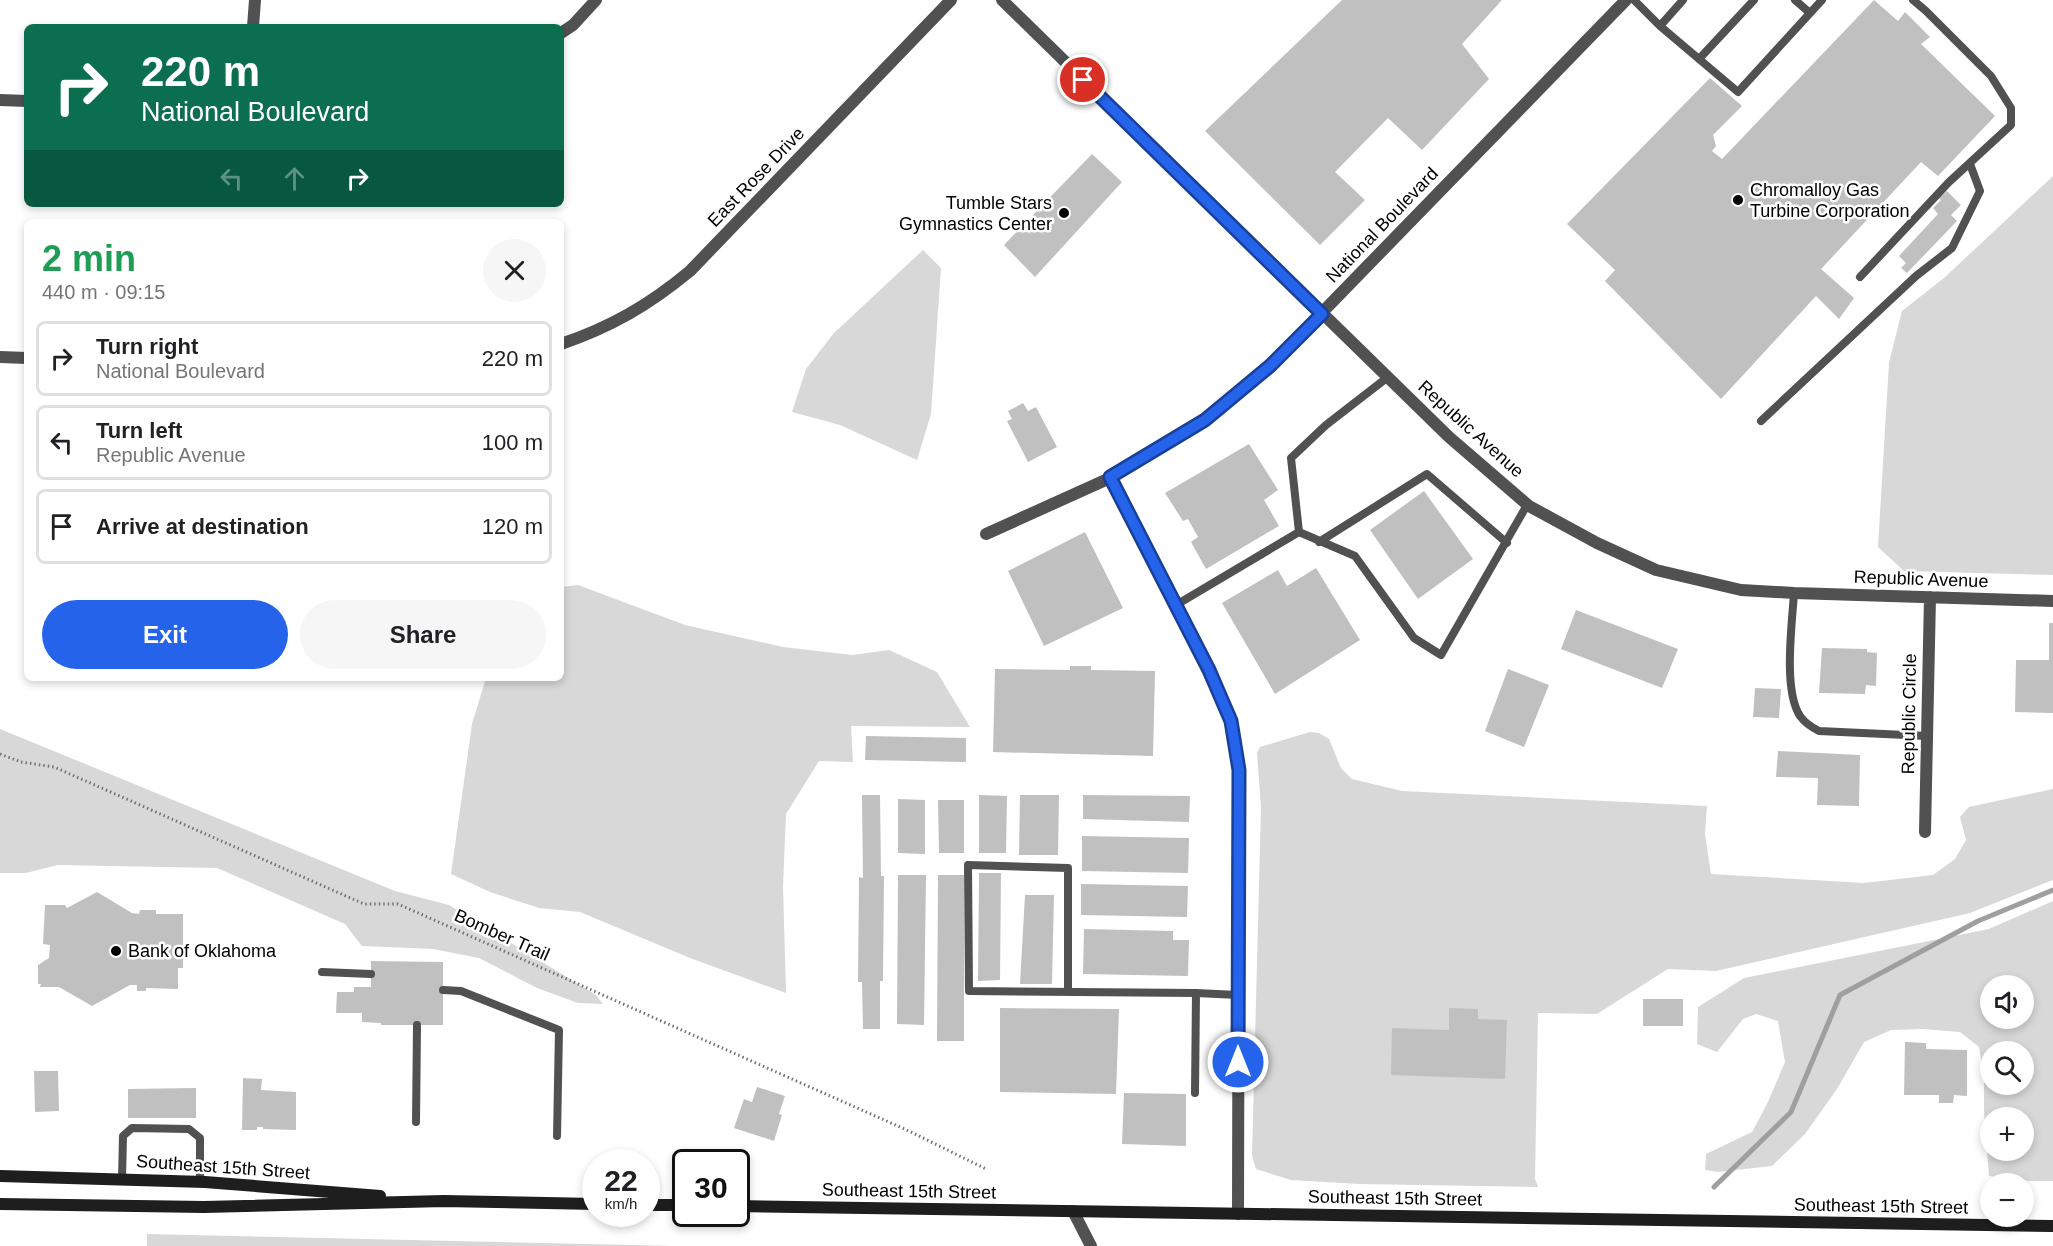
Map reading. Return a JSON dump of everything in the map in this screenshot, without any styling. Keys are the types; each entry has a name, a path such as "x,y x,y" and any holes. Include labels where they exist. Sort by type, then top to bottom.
{"main road":[{"name":"Southeast 15th Street","path":"0,1176 200,1182 444,1201"},
{"name":"Southeast 15th Street","path":"0,1204 204,1207 444,1201 582,1204"},
{"name":"Southeast 15th Street","path":"750,1206 2053,1226"}],"street":[{"path":"253,24 255,0"},
{"path":"564,31 573,25 596,0"},
{"name":"East Rose Drive","path":"564,343 608,327 659,296 690,271 951,0"},
{"name":"Republic Avenue","path":"1002,0 1449,437 1527,504 1597,543 1656,570 1741,590 2053,601"},
{"name":"National Boulevard","path":"986,534 1110,477 1205,420 1270,366 1626,0"},
{"path":"0,100 24,101"},
{"path":"0,357 24,358"},
{"path":"1110,477 1176,605 1231,721 1239,770 1238,1214"},
{"name":"Republic Circle","path":"1925,832 1930,597"},
{"path":"1073,1211 1091,1246"}],"lane":[{"path":"1634,0 1660,26 1738,92 1822,0"},
{"path":"1660,26 1683,0"},
{"path":"1699,59 1754,0"},
{"path":"1796,0 1810,13"},
{"path":"1860,277 1949,182 2012,125 2011,108 1991,76 1913,0"},
{"path":"1761,421 1916,276 1952,248 1980,191 1970,164"},
{"path":"1299,532 1291,458 1326,425 1388,376"},
{"path":"1319,542 1427,474 1507,543"},
{"path":"1299,532 1355,556 1414,638 1441,655 1507,543 1527,504"},
{"path":"1176,605 1299,532"},
{"path":"1794,593 1790,679 1797,710 1808,725 1819,731 1927,736"},
{"path":"1068,992 1068,868 968,865 969,992 1238,995"},
{"path":"322,972 371,974"},
{"path":"443,990 461,991 559,1030 557,1136"},
{"path":"1195,1093 1196,993"},
{"path":"416,1122 417,1026"},
{"path":"122,1179 123,1136 132,1128 189,1129 200,1138 200,1182"}],"path":[{"name":"Bomber Trail","path":"0,754 21,762 54,767 364,904 398,904 909,1131 986,1169"}],"shaded area":[{"path":"2053,176 2053,575 1904,571 1878,547 1889,363 1902,311 1944,278"},
{"path":"923,250 941,268 931,414 917,460 840,425 792,412 806,369 834,333"},
{"path":"578,585 685,625 783,647 852,655 889,650 937,672 970,727 851,726 853,762 819,761 786,814 783,886 786,993 690,958 580,912 539,908 490,892 451,874 472,724 485,681 564,681 564,587"},
{"path":"0,729 395,891 449,905 596,995 603,1004 578,1003 537,988 479,958 433,949 362,946 345,924 217,868 58,865 26,873 0,873"},
{"path":"1310,732 1319,733 1329,739 1341,768 1352,779 1402,791 1707,806 1705,834 1711,874 1864,883 1933,875 1955,859 1966,840 1960,817 1969,807 2053,789 2053,880 1970,913 1716,971 1668,969 1597,1014 1538,1013 1535,1179 1538,1187 1359,1184 1291,1180 1256,1169 1252,1156 1261,807 1257,753 1260,747"},
{"path":"2053,901 2053,1181 2034,1181 2034,1173 1989,1173 1988,1161 2034,1161 2034,1107 1984,1107 1984,1095 2034,1095 2034,1041 1980,1041 1980,1053 1979,1047 1960,1032 1922,1029 1891,1030 1864,1042 1837,1089 1805,1134 1772,1166 1718,1172 1705,1170 1706,1154 1752,1132 1785,1062 1778,1021 1756,1014 1743,1019 1717,1052 1697,1044 1698,1007 1744,978 1989,929"},
{"path":"147,1234 676,1246 147,1246"}],"building":[{"path":"1342,0 1502,0 1462,44 1489,79 1422,150 1388,118 1335,172 1365,200 1320,245 1205,131"},
{"name":"Chromalloy Gas Turbine Corporation","path":"1874,0 1898,21 1905,12 1930,37 1921,44 1995,116 1938,176 1921,162 1821,269 1854,298 1839,319 1816,296 1721,399 1605,281 1615,270 1567,224 1710,78 1742,106 1713,135 1716,146 1712,151 1722,159"},
{"name":"Tumble Stars Gymnastics Center","path":"1092,154 1122,182 1035,277 1004,245"},
{"path":"1947,191 1961,205 1951,215 1957,221 1907,273 1901,268 1906,263 1899,256 1938,214 1933,208"},
{"path":"1023,403 1028,411 1036,407 1057,447 1028,462 1007,421 1012,419 1008,411"},
{"path":"1249,444 1278,490 1264,500 1279,526 1206,569 1191,542 1198,537 1188,519 1183,521 1165,493"},
{"path":"1424,491 1473,559 1418,599 1370,530"},
{"path":"1085,532 1123,608 1044,646 1008,571"},
{"path":"1316,568 1360,640 1275,694 1222,603 1278,570 1287,586"},
{"path":"1576,610 1678,649 1662,688 1561,649"},
{"path":"2049,623 2053,623 2053,713 2015,712 2016,660 2049,660"},
{"path":"1822,648 1867,649 1867,652 1877,653 1876,686 1866,685 1865,694 1819,693"},
{"path":"1070,666 1091,666 1091,670 1155,671 1153,756 993,752 995,669 1070,670"},
{"path":"1508,669 1549,685 1524,747 1485,731"},
{"path":"1755,688 1781,689 1779,718 1753,717"},
{"path":"866,736 966,738 966,762 865,760"},
{"path":"1778,751 1860,755 1859,806 1817,805 1818,778 1776,777"},
{"path":"862,795 880,795 881,876 884,876 880,1029 863,1029 862,982 858,982 859,877 863,878"},
{"path":"979,795 1007,796 1006,853 979,853"},
{"path":"1020,795 1059,795 1058,855 1019,855"},
{"path":"1083,795 1190,796 1189,822 1083,819"},
{"path":"898,799 925,800 925,854 898,853"},
{"path":"938,800 964,800 964,853 939,853"},
{"path":"1082,836 1189,838 1188,873 1082,871"},
{"path":"979,873 1001,873 1000,980 978,981"},
{"path":"898,875 926,875 924,1025 897,1024"},
{"path":"938,875 964,875 964,1041 937,1041"},
{"path":"1081,884 1188,886 1187,917 1081,915"},
{"name":"Bank of Oklahoma","path":"97,892 132,913 139,914 140,910 156,910 156,914 183,914 183,968 178,968 178,989 146,988 146,991 137,991 137,985 130,985 92,1006 59,987 40,987 38,965 49,958 50,945 43,944 45,905 65,905 67,908"},
{"path":"1025,895 1054,895 1052,984 1020,984"},
{"path":"1084,929 1173,931 1173,940 1189,940 1188,976 1083,974"},
{"path":"371,961 443,962 443,1025 381,1025 381,1023 362,1022 362,1013 336,1013 337,992 354,992 354,987 371,987"},
{"path":"1643,999 1683,999 1683,1026 1643,1026"},
{"path":"1000,1008 1119,1009 1116,1094 1000,1092"},
{"path":"1449,1008 1478,1009 1478,1019 1507,1020 1505,1079 1391,1075 1392,1028 1449,1030"},
{"path":"1905,1042 1926,1043 1926,1049 1967,1050 1967,1096 1954,1095 1953,1103 1939,1103 1939,1095 1904,1095"},
{"path":"34,1071 58,1071 59,1111 35,1112"},
{"path":"243,1078 262,1079 261,1090 296,1092 296,1130 257,1127 257,1130 242,1130"},
{"path":"757,1087 785,1096 774,1141 734,1128 744,1099 752,1102"},
{"path":"196,1088 196,1118 128,1118 128,1089"},
{"path":"1124,1093 1186,1094 1186,1146 1122,1144"}],"waterway":[{"path":"1714,1187 1791,1112 1840,995 1978,921 2053,890"}],"place":[{"name":"Chromalloy Gas Turbine Corporation","path":"1738,200"},
{"name":"Tumble Stars Gymnastics Center","path":"1064,213"},
{"name":"Bank of Oklahoma","path":"116,951"}],"route":[{"path":"1083,80 1322,314 1270,366 1205,420 1110,477 1209,670 1231,721 1239,770 1238,1062"}]}
